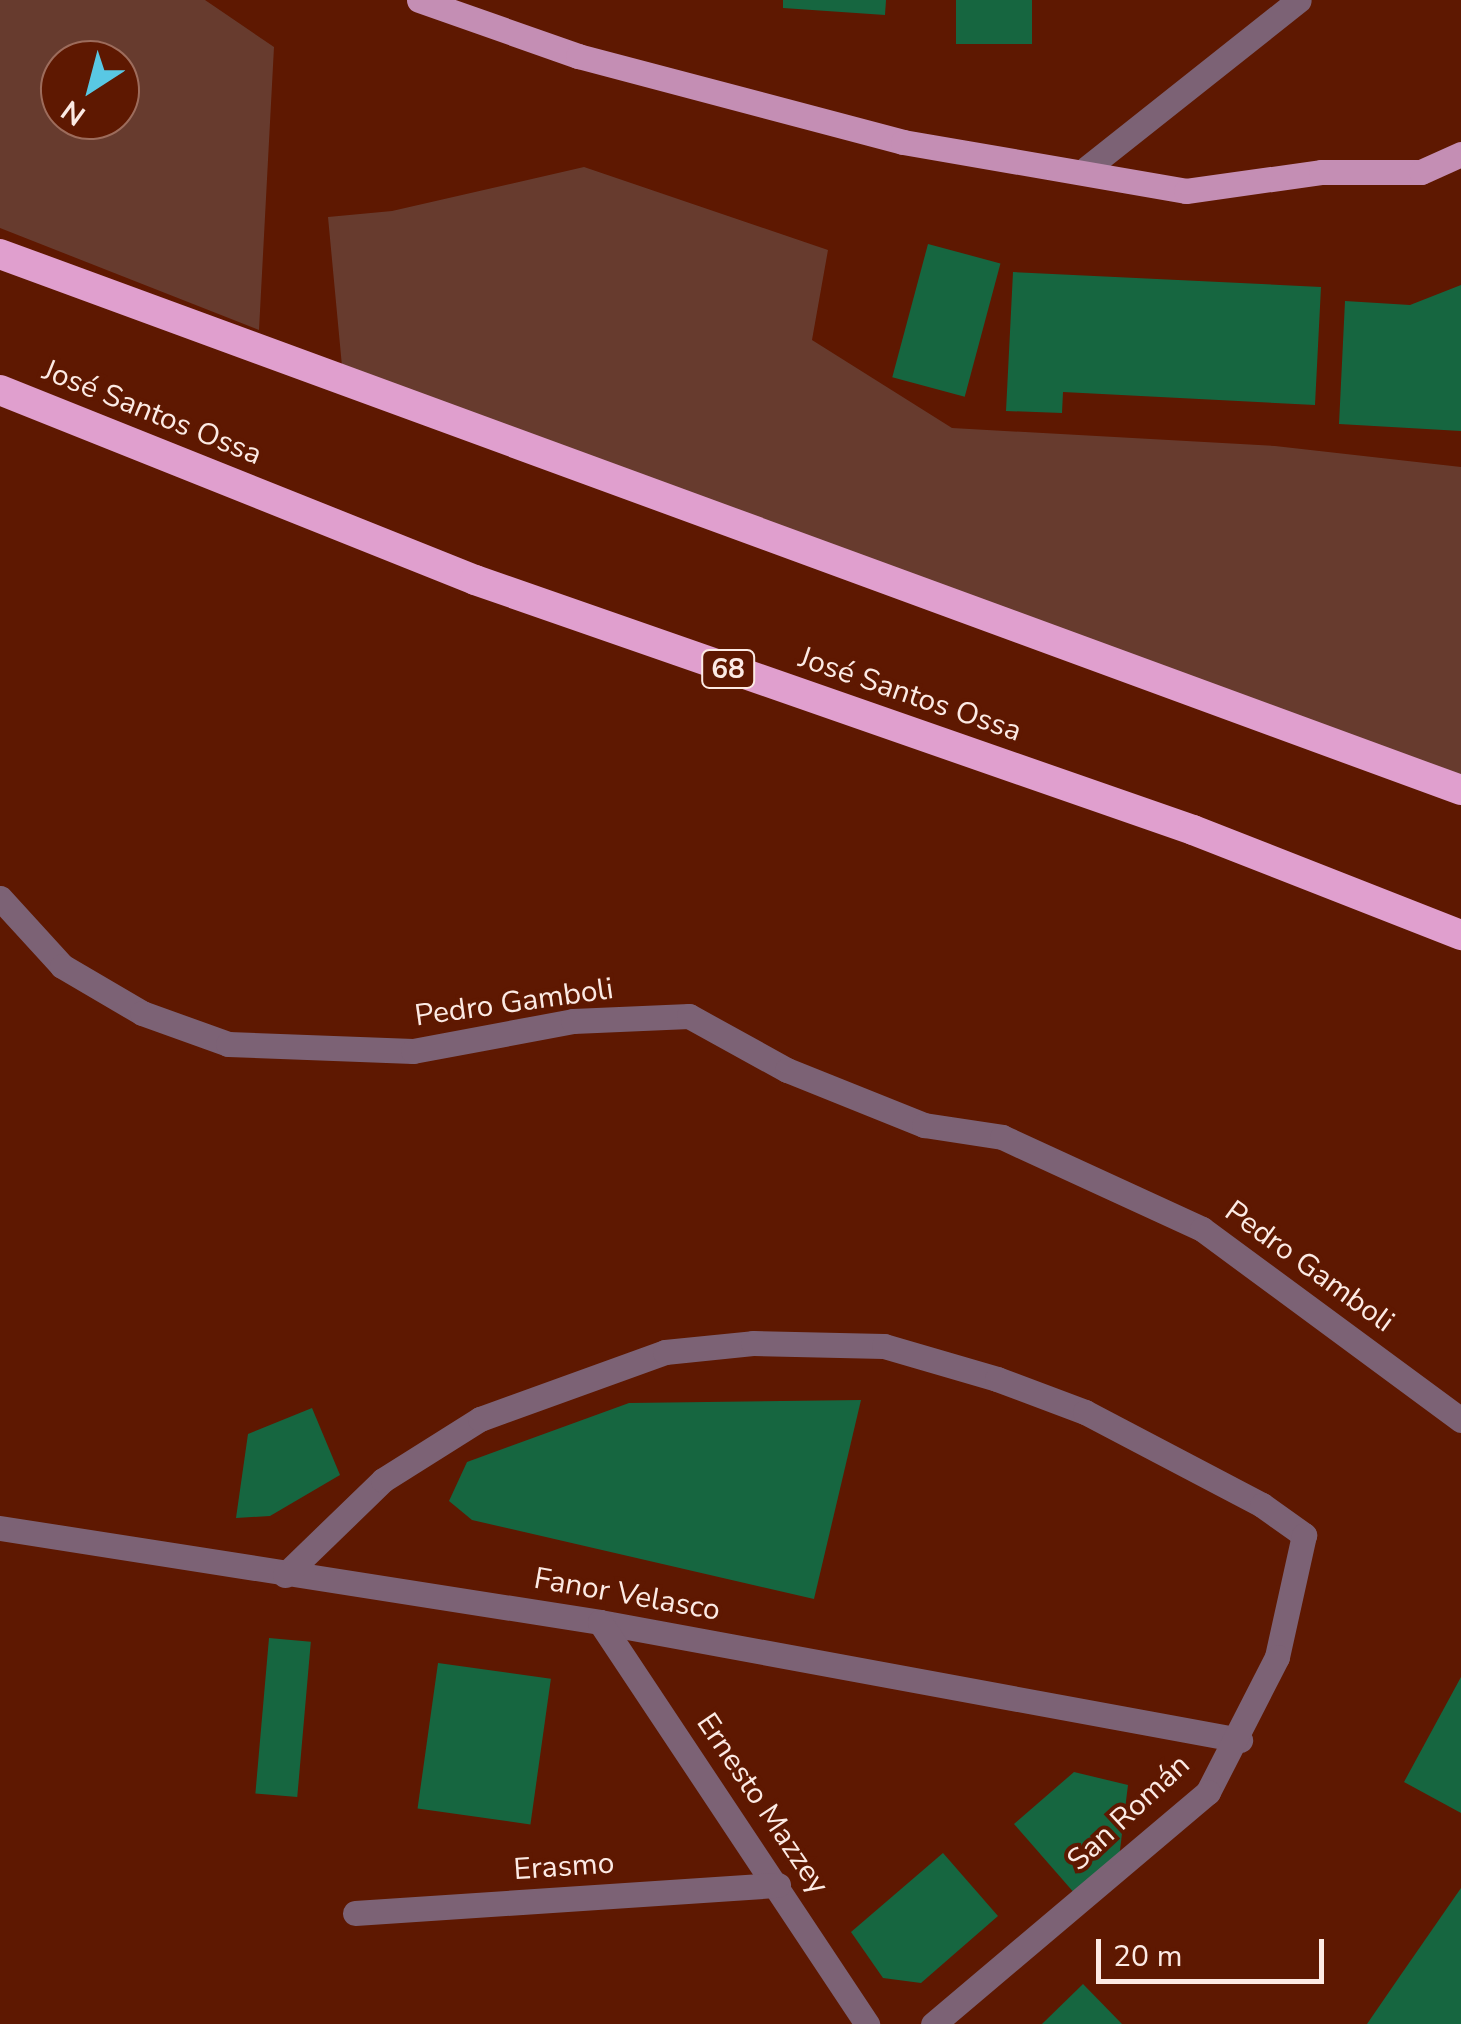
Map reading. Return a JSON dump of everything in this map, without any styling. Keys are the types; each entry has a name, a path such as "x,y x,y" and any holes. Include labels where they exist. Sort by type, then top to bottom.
{"highway":[{"path":"0,254 1461,790"},
{"name":"José Santos Ossa","path":"0,390 474,580 1193,830 1461,936"}],"main road":[{"path":"419,0 578,56 903,142 1086,168 1186,191 1321,172 1421,172 1461,154"}],"street":[{"path":"1086,168 1299,0"},
{"name":"Pedro Gamboli","path":"0,898 62,966 142,1013 228,1044 414,1052 573,1021 690,1016 788,1070 924,1125 1002,1137 1202,1229 1461,1420"},
{"name":"San Román","path":"284,1575 383,1480 480,1418 665,1352 753,1343 884,1346 997,1379 1198,1468 1304,1535 1277,1657 1240,1740 1208,1792 933,2024"},
{"name":"Fanor Velasco","path":"0,1528 600,1622 1240,1740"},
{"name":"Ernesto Mazzey","path":"600,1622 867,2024"},
{"name":"Erasmo","path":"355,1914 778,1885"}],"shaded area":[{"path":"0,0 205,0 274,47 259,330 0,228"},
{"path":"584,167 828,250 812,340 952,428 1275,446 1461,467 1461,776 343,377 328,217 392,211"}],"building":[{"path":"783,0 886,0 885,15 783,8"},
{"path":"956,0 1032,0 1032,44 956,44"},
{"path":"928,244 1000,263 965,397 892,377"},
{"path":"1013,272 1321,287 1315,405 1063,392 1062,413 1006,411"},
{"path":"1461,285 1461,431 1339,424 1345,301 1410,305"},
{"path":"861,1400 814,1599 472,1520 449,1501 467,1462 629,1403"},
{"path":"312,1408 340,1475 270,1516 236,1518 248,1434"},
{"path":"269,1638 311,1642 297,1797 255,1793"},
{"path":"438,1663 551,1679 530,1824 418,1809"},
{"path":"1461,1677 1461,1813 1404,1782"},
{"path":"1074,1772 1128,1785 1119,1858 1076,1895 1014,1824"},
{"path":"943,1853 998,1916 921,1983 883,1978 851,1932"},
{"path":"1461,1888 1461,2024 1367,2024 1400,1976"},
{"path":"1083,1984 1122,2024 1042,2024"}]}
